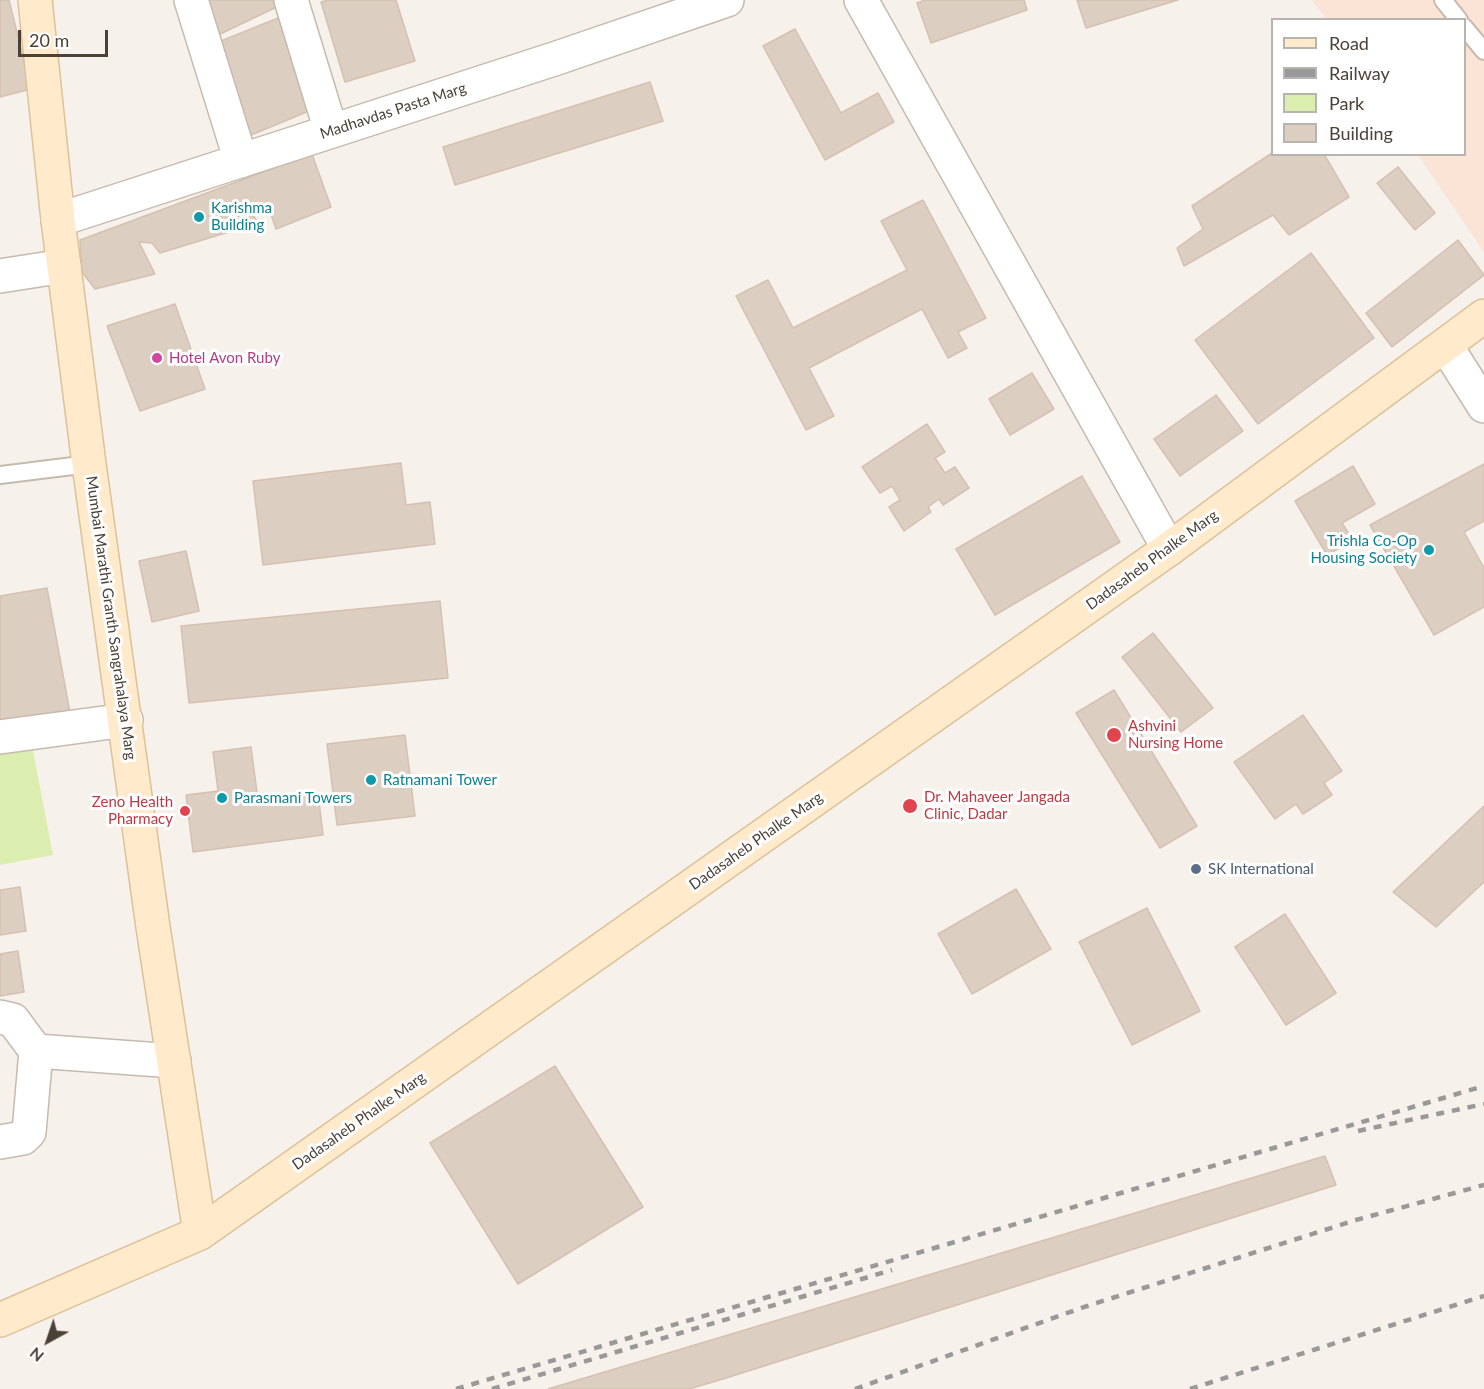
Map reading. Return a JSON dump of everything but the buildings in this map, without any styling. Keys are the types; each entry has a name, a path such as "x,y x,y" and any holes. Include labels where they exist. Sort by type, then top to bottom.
{"street":[{"name":"Mumbai Marathi Granth Sangrahalaya Marg","path":"35,0 58,220 89,464 200,1233"},
{"path":"191,0 241,161"},
{"path":"291,0 331,131"},
{"name":"Madhavdas Pasta Marg","path":"58,220 728,0"},
{"path":"861,0 1169,549"},
{"path":"0,276 64,266"},
{"name":"Dadasaheb Phalke Marg","path":"0,1320 200,1233 1169,549 1484,316"},
{"path":"1446,346 1484,406"},
{"path":"0,737 126,720"},
{"path":"0,1017 13,1020 36,1052 29,1132 22,1138 0,1142"},
{"path":"36,1052 174,1061"}],"lane":[{"path":"1443,0 1457,18"},
{"path":"1466,29 1484,51"},
{"path":"0,475 89,464"}],"shaded area":[{"path":"1312,0 1484,0 1484,252 1419,156 1466,156 1466,18 1325,18"}],"green space":[{"path":"26,715 53,855 0,865 0,719"}],"railway":[{"path":"456,1389 1484,1086"},
{"path":"1358,1131 1484,1104"},
{"path":"855,1389 1084,1307 1356,1220 1484,1185"},
{"path":"492,1389 892,1270"},
{"path":"1190,1389 1484,1296"}],"place":[{"name":"Karishma Building","path":"199,217"},
{"name":"Hotel Avon Ruby","path":"157,358"},
{"name":"Trishla Co-Op Housing Society","path":"1429,550"},
{"name":"Ashvini Nursing Home","path":"1114,735"},
{"name":"Ratnamani Tower","path":"371,780"},
{"name":"Parasmani Towers","path":"222,798"},
{"name":"Dr. Mahaveer Jangada Clinic, Dadar","path":"910,806"},
{"name":"Zeno Health Pharmacy","path":"185,811"},
{"name":"SK International","path":"1196,869"}]}
